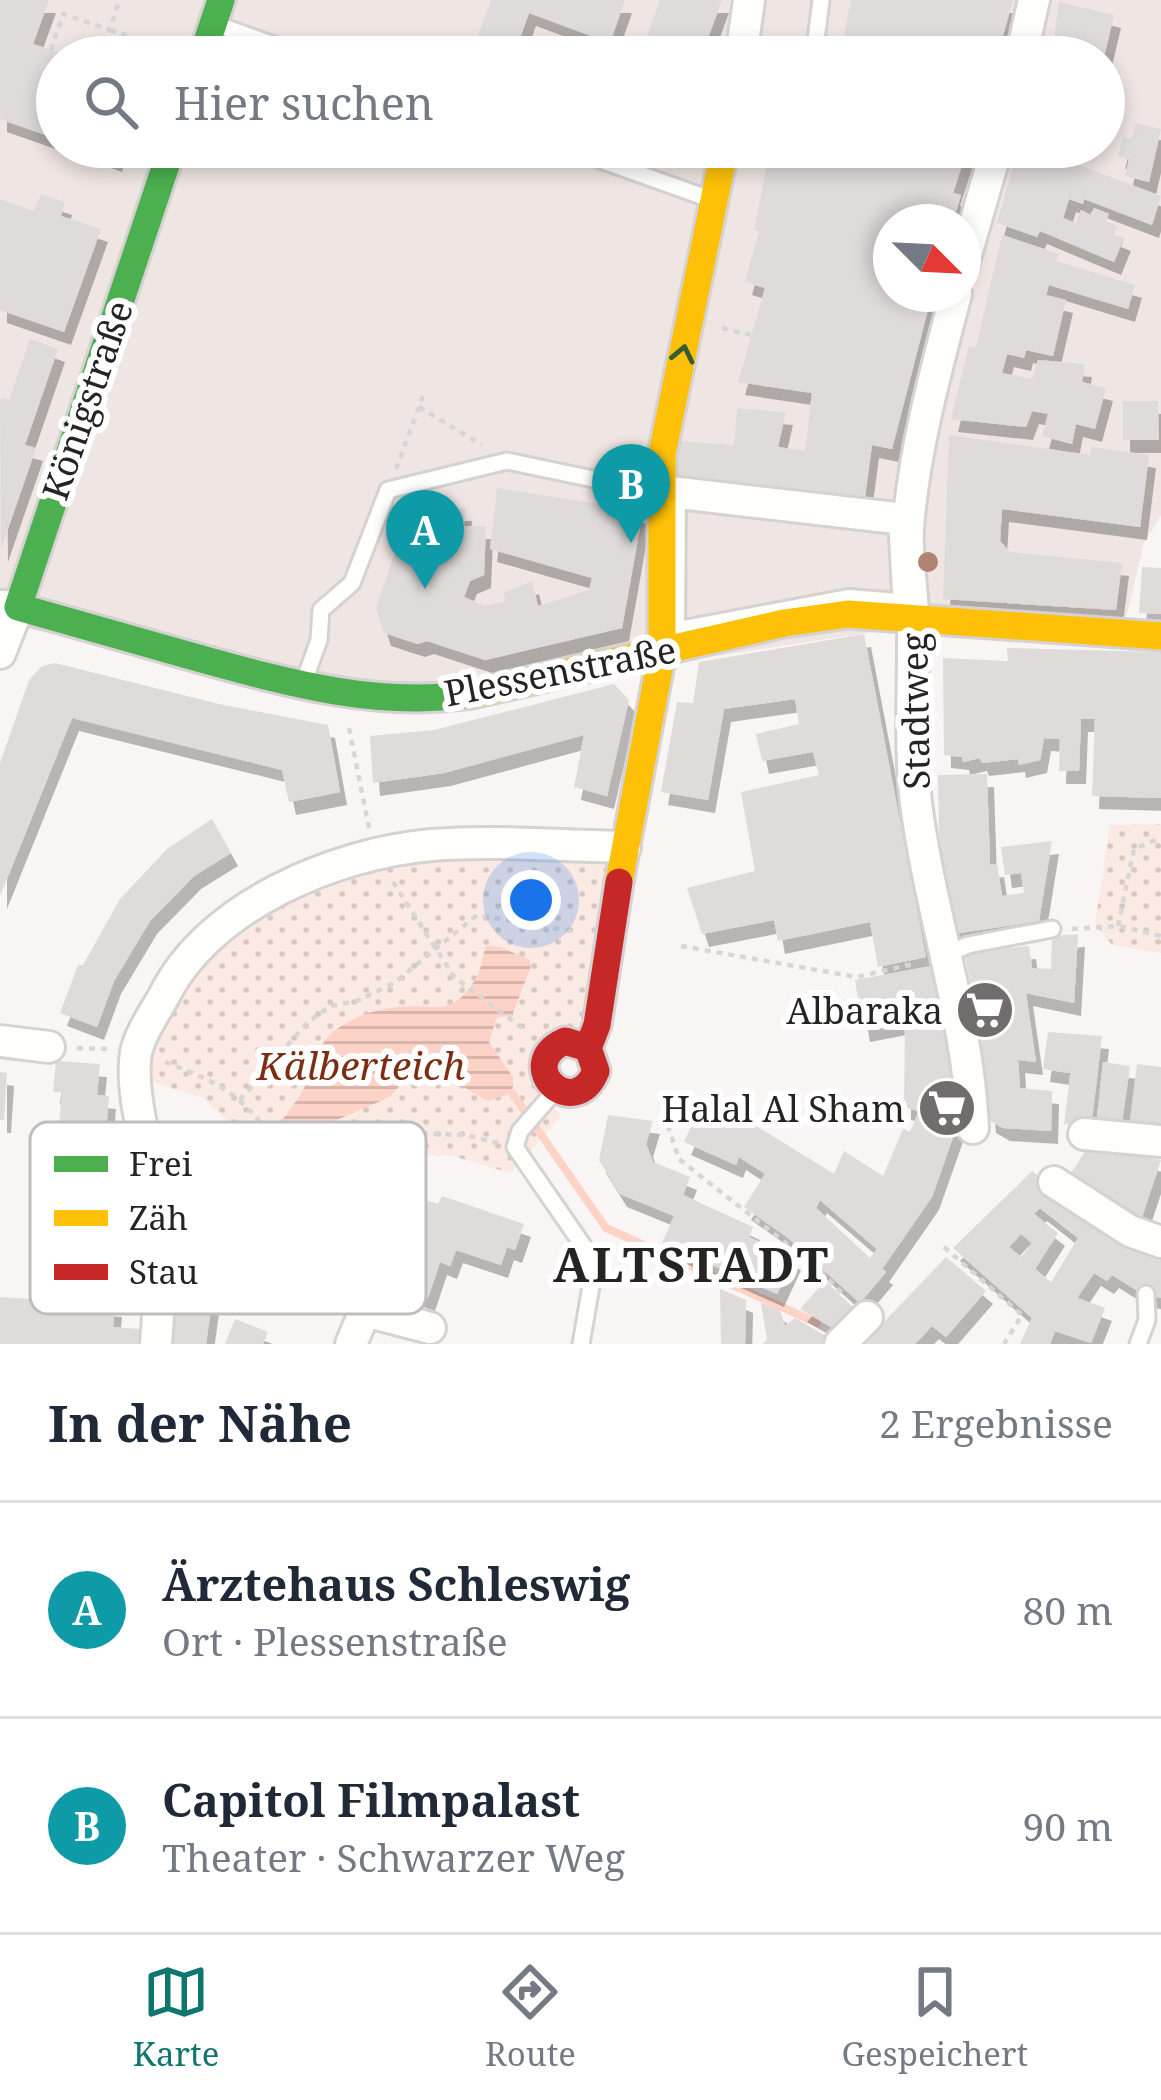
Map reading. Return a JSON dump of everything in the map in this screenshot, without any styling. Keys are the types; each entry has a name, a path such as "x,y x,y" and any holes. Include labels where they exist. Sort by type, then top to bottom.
{"street":[{"path":"747,36 749,0"},
{"path":"1026,36 1034,0"},
{"name":"Königstraße","path":"0,653 9,607 165,168"},
{"path":"549,1098 544,1061 552,1047 565,1041 588,1048 597,1025 662,653 662,454 722,168"},
{"path":"981,204 992,168"},
{"name":"Stadtweg","path":"951,312 933,381 908,529 914,618 910,708 916,800 943,956 971,1078 973,1128"},
{"path":"670,492 904,519 909,610 849,605 669,639 670,492"},
{"name":"Plessenstraße","path":"9,607 302,687 352,696 440,698 502,690 784,622 848,614 1161,636"},
{"path":"140,1122 136,1051 176,972 237,910 324,871 375,855 432,845 625,847"},
{"path":"0,1041 50,1047"},
{"path":"1084,1134 1161,1141"},
{"path":"1054,1182 1158,1244"},
{"path":"156,1344 158,1314"},
{"path":"351,1344 364,1314"},
{"path":"376,1314 430,1328"},
{"path":"840,1344 867,1317"}],"lane":[{"path":"816,36 821,0"},
{"path":"217,12 266,36"},
{"path":"623,168 716,201"},
{"path":"302,687 319,640 321,610 352,583 388,490 507,460 662,494"},
{"path":"943,956 968,945 1052,929"},
{"path":"549,1098 518,1140 595,1263 581,1344"},
{"path":"1138,1344 1148,1320 1146,1294"}],"path":[{"path":"110,30 118,4"},
{"path":"56,36 63,14 130,36"},
{"path":"712,326 751,335"},
{"path":"388,490 423,396"},
{"path":"419,407 507,460"},
{"path":"352,696 348,730 375,855 454,977 513,1022"},
{"path":"1118,926 1134,849 1161,838"},
{"path":"260,1122 241,1100 307,1022 330,1006 357,1000 394,982 477,915 610,937"},
{"path":"1052,929 1118,926 1161,936"},
{"path":"681,946 857,976 943,956"},
{"path":"664,1114 679,1159 815,1266 867,1317"},
{"path":"426,1133 518,1140"},
{"path":"944,1247 1022,1316 1004,1344"}],"shaded area":[{"path":"0,0 1161,0 1161,515 1144,543 1120,643 913,626 643,667 414,709 0,623"},
{"path":"1161,824 1161,953 1112,945 1095,924 1110,825"},
{"path":"430,853 612,861 588,1005 542,1098 561,1116 511,1173 452,1156 426,1155 426,1122 229,1122 203,1098 140,1078 142,1047 236,918 329,875"}],"water":[{"name":"Kälberteich","path":"486,946 530,960 512,1016 497,1017 489,1042 513,1077 512,1093 487,1101 429,1066 410,1073 390,1097 332,1122 280,1122 305,1087 322,1045 334,1031 382,1010 453,1003 464,995 481,967"}],"building":[{"path":"0,0 49,0 33,44 36,132 0,119"},
{"path":"491,0 625,0 612,36 591,36 529,13 521,36 478,36"},
{"path":"660,0 722,0 709,36 647,36"},
{"path":"851,0 1013,0 1003,36 844,36"},
{"path":"1059,2 1114,15 1109,36 1054,36"},
{"path":"1136,123 1161,129 1149,182 1125,176 1129,159 1125,158 1125,138 1131,139"},
{"path":"766,168 961,168 953,193 961,195 958,204 873,204 873,312 927,312 892,449 872,445 863,512 673,487 680,441 734,445 737,408 786,412 778,447 805,451 812,393 738,382 765,288 745,282 759,231 754,230"},
{"path":"1012,168 1087,168 1161,196 1152,225 1084,199 1083,204 1069,199 1063,218 1076,223 1081,210 1091,215 1094,208 1109,214 1106,221 1117,226 1114,234 1124,238 1114,262 1040,231 1037,237 997,223"},
{"path":"41,194 65,202 61,216 101,229 64,332 0,310 0,199 34,211"},
{"path":"1002,235 1059,254 1056,261 1135,285 1128,309 1049,285 1046,295 1066,300 1053,356 1026,350 1024,358 1007,354 1002,373 1032,379 1038,360 1085,364 1082,382 1106,388 1095,429 1076,424 1072,444 1042,436 1048,414 1032,411 1026,427 951,419 969,346 976,347"},
{"path":"30,339 58,349 25,445 36,448 1,549 0,401 9,400"},
{"path":"1123,401 1158,401 1159,440 1123,440"},
{"path":"949,435 1090,455 1091,447 1149,455 1140,527 1002,509 1000,541 1010,552 1122,563 1116,610 943,599"},
{"path":"497,488 643,511 622,628 485,660 384,633 376,608 394,555 404,550 415,509 465,508 464,526 486,526 484,575 470,581 464,597 485,606 506,601 503,593 532,581 538,606 589,590 592,578 490,549"},
{"path":"1142,567 1161,568 1161,614 1139,613"},
{"path":"864,634 926,957 878,967 870,922 778,941 774,920 702,934 687,888 755,871 741,792 819,775 813,752 762,761 756,734 799,724 795,699 724,709 708,800 661,792 677,702 693,703 699,662"},
{"path":"1007,648 1161,652 1161,798 1092,796 1095,719 1081,719 1079,771 1059,771 1060,739 1044,738 1040,760 1019,765 1018,759 963,762 962,757 944,755 943,658 1008,661"},
{"path":"55,663 219,704 328,725 340,792 289,802 282,770 72,718 0,896 0,763 29,680 42,666"},
{"path":"614,684 629,700 607,796 574,787 584,735 444,773 373,783 370,736 434,730"},
{"path":"987,774 990,865 997,864 1002,896 1024,893 1021,873 1005,875 1001,847 1052,841 1039,921 953,934 939,834 938,775"},
{"path":"212,819 231,853 194,876 150,921 114,981 97,1027 60,1013 78,965 83,965 120,899 167,849"},
{"path":"1078,934 1074,1003 1026,993 1036,1062 1018,1060 1020,1088 1052,1091 1051,1131 1003,1128 989,1120 980,1028 964,952 1029,946 1032,968 1051,969 1052,936"},
{"path":"932,966 956,1076 957,1126 932,1197 882,1269 886,1272 860,1303 788,1238 744,1207 765,1174 739,1157 736,1165 684,1142 702,1102 753,1124 834,1174 844,1151 883,1176 903,1129 910,1132 919,1111 904,1107 905,1021 863,1029 855,980","holes":["820,1200 877,1249 870,1258 816,1208"]},
{"path":"1048,1032 1102,1036 1091,1128 1064,1124 1071,1068 1069,1073 1043,1069"},
{"path":"56,1061 100,1064 97,1095 109,1096 107,1122 59,1122 62,1092 53,1092"},
{"path":"1103,1062 1130,1066 1122,1122 1097,1118"},
{"path":"1137,1064 1161,1067 1161,1125 1130,1122"},
{"path":"0,1072 7,1073 4,1120 0,1120"},
{"path":"608,1115 653,1121 646,1144 653,1162 690,1177 683,1195 753,1227 749,1237 794,1257 777,1294 662,1243 674,1216 620,1194 599,1160"},
{"path":"1093,1139 1125,1153 1161,1160 1138,1229 1066,1181"},
{"path":"1032,1171 1095,1218 1161,1252 1161,1298 1141,1293 1112,1275 1107,1281 1094,1273 1077,1298 1105,1308 1091,1343 1055,1331 1050,1344 1020,1344 1032,1318 953,1248","holes":["1040,1208 1078,1238 1051,1282 1035,1269 1058,1233 1034,1214","1021,1234 1032,1243 1021,1257 1009,1247"]},
{"path":"442,1196 524,1224 515,1250 507,1247 501,1265 456,1250 450,1266 440,1262 428,1298 426,1200 438,1204"},
{"path":"946,1257 986,1291 946,1337 932,1326 915,1344 863,1344"},
{"path":"825,1281 856,1310 838,1331 800,1309"},
{"path":"720,1289 746,1300 745,1344 721,1344"},
{"path":"0,1297 30,1299 30,1314 114,1314 113,1327 140,1329 139,1344 0,1344"},
{"path":"761,1303 780,1310 785,1326 795,1318 831,1339 825,1344 762,1344 767,1340"},
{"path":"169,1314 210,1314 206,1344 165,1344"},
{"path":"235,1319 268,1332 263,1344 225,1344"}],"waterway":[{"path":"512,1093 606,1228 817,1323"}],"traffic: fast":[{"path":"209,36 221,0"},
{"path":"165,168 18,607 334,691 402,698 472,694"}],"traffic: slow":[{"path":"619,882 662,653 662,454 721,168"},
{"path":"472,694 784,623 848,614 1161,636"}],"traffic: jam":[{"path":"588,1048 565,1041 550,1051 544,1063 552,1085 574,1092 586,1086 596,1071 588,1048 597,1025 619,882"}],"place":[{"name":"Capitol Filmpalast","path":"631,543"},
{"name":"Ärztehaus Schleswig","path":"425,589"},
{"name":"Albaraka","path":"985,1010"},
{"name":"Halal Al Sham","path":"947,1108"}],"district":[{"name":"ALTSTADT","path":"692,1263"}]}
